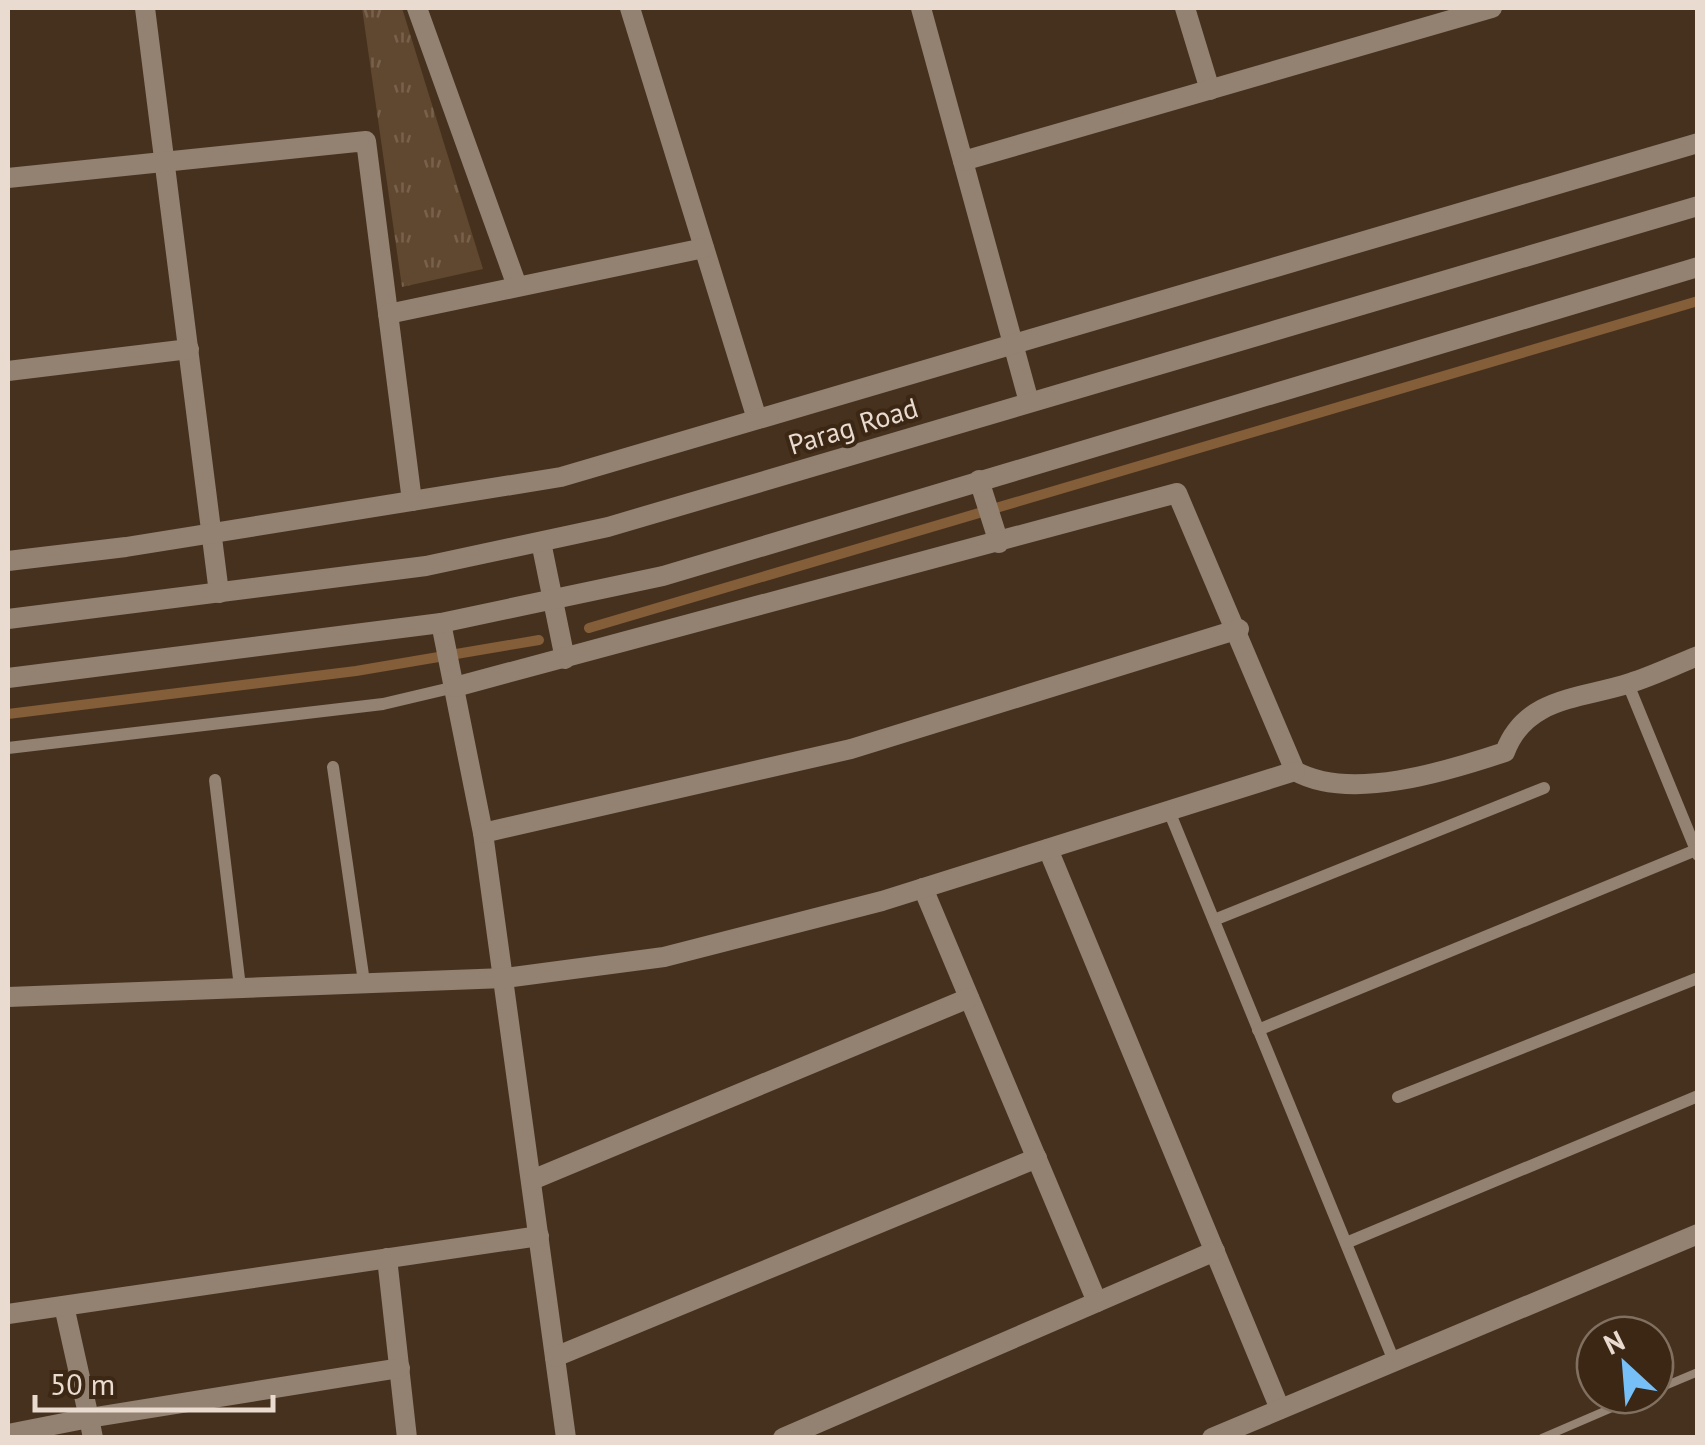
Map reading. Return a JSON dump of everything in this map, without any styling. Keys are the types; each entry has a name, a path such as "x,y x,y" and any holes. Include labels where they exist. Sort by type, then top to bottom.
{"street":[{"path":"145,8 220,592"},
{"path":"417,8 517,286"},
{"path":"630,8 757,419"},
{"path":"922,8 1028,402"},
{"path":"1185,8 1210,90"},
{"path":"964,162 1210,90 1437,15 1492,8"},
{"path":"8,178 366,141 412,501"},
{"path":"8,561 561,477 1698,143"},
{"name":"Parag Road","path":"8,619 426,566 608,528 1698,206"},
{"path":"388,314 704,248"},
{"path":"8,678 442,623 663,576 1698,268"},
{"path":"8,371 188,350"},
{"path":"979,480 1000,543"},
{"path":"455,687 1178,493 1239,628 1296,771 1318,784 1447,772 1505,752 1512,731 1536,711 1586,691 1628,684 1698,656"},
{"path":"540,542 565,659"},
{"path":"442,623 483,833 566,1438"},
{"path":"483,833 851,750 1239,628"},
{"path":"8,997 504,978 664,957 923,888 1296,771"},
{"path":"1048,849 1280,1409"},
{"path":"923,888 1097,1302"},
{"path":"532,1180 969,998"},
{"path":"555,1357 1037,1158"},
{"path":"1212,1438 1698,1234"},
{"path":"8,1314 539,1236"},
{"path":"783,1438 1215,1251"},
{"path":"388,1258 407,1438"},
{"path":"64,1306 91,1428"},
{"path":"8,1434 91,1428 400,1368"}],"lane":[{"path":"1258,1030 1696,853 1628,684"},
{"path":"8,748 383,704 455,687"},
{"path":"333,768 364,982"},
{"path":"215,780 240,987"},
{"path":"1214,920 1544,788"},
{"path":"1169,811 1394,1361"},
{"path":"1398,1097 1698,978"},
{"path":"1346,1243 1698,1096"}],"green space":[{"path":"362,8 402,8 483,269 402,287"}],"waterway":[{"path":"589,628 1698,301"},
{"path":"8,714 356,671 539,640"}],"railway":[{"path":"1675,1382 1698,1372"},
{"path":"1542,1438 1595,1415"}]}
